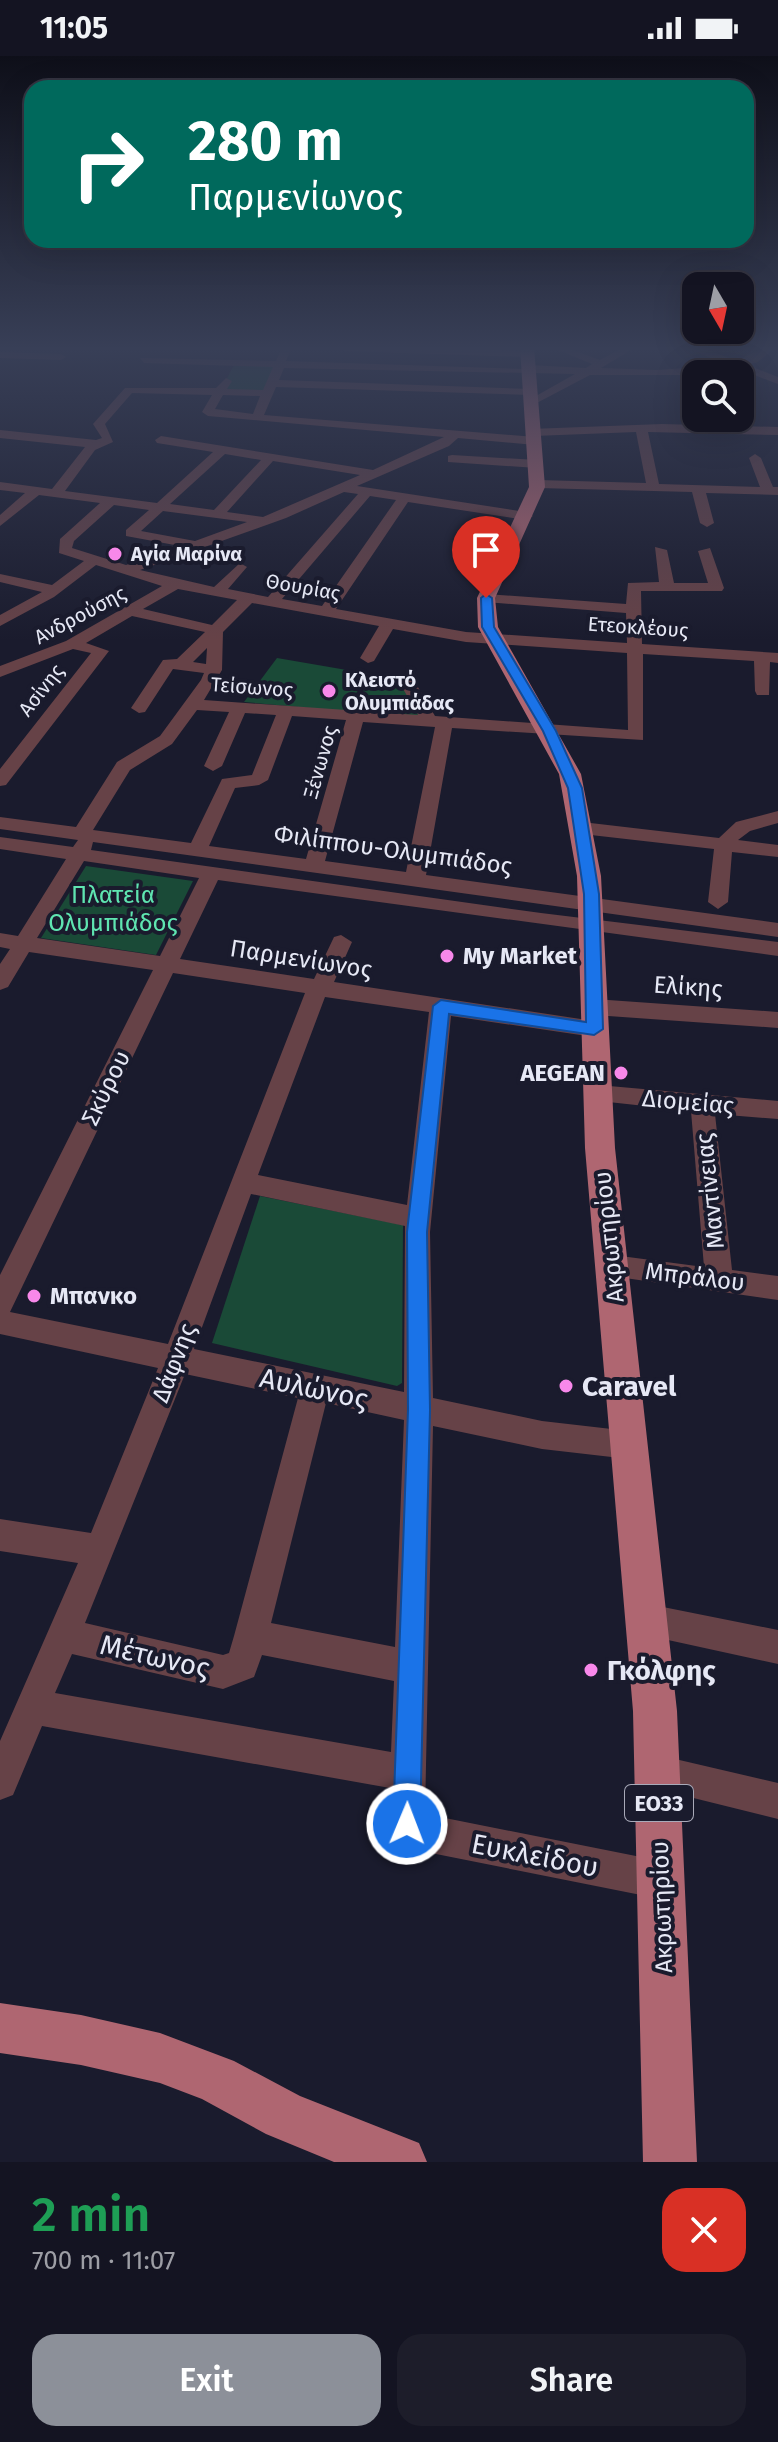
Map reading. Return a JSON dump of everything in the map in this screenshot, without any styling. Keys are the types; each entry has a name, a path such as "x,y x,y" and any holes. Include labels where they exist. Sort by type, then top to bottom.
{"main road":[{"path":"486,598 526,516 537,474 535,445"},
{"name":"Ακρωτηρίου","path":"486,598 485,615 495,639 549,731 572,780 582,828 592,914 598,1094 648,1621 658,1773 670,2162"},
{"path":"0,2028 127,2049 193,2071 284,2116 400,2162"}],"street":[{"path":"56,493 94,445"},
{"path":"197,445 376,474"},
{"path":"240,451 246,445"},
{"path":"124,571 265,521 440,445"},
{"path":"644,445 653,487"},
{"path":"197,545 131,534 157,506 223,449"},
{"path":"218,514 271,456"},
{"path":"452,459 537,474 653,487 772,486 755,458"},
{"path":"0,486 265,521"},
{"path":"343,488 526,516"},
{"path":"698,489 707,523"},
{"path":"0,522 37,490"},
{"path":"271,602 366,493"},
{"path":"326,612 404,498"},
{"name":"Θουρίας","path":"112,500 69,536 63,547 93,561 175,585 495,639"},
{"path":"660,550 667,586"},
{"path":"634,647 633,586 717,588 705,551"},
{"path":"0,621 55,590 93,561"},
{"path":"218,592 240,567"},
{"path":"0,578 55,590"},
{"name":"Ανδρούσης","path":"0,672 72,644 175,585"},
{"path":"181,665 248,598"},
{"path":"486,598 633,609"},
{"path":"130,611 215,630"},
{"path":"368,658 389,623"},
{"path":"0,982 84,841 123,766 166,740 214,670 215,630"},
{"name":"Ετεοκλέους","path":"495,639 770,658"},
{"name":"Ασίνης","path":"0,781 101,651 72,644"},
{"name":"Τείσωνος","path":"190,704 549,731 639,734 634,647"},
{"path":"763,691 770,658"},
{"path":"139,708 169,663 214,670"},
{"path":"406,680 437,723 415,879"},
{"path":"213,766 239,708"},
{"path":"198,849 228,783 259,780 286,711"},
{"name":"Ξένωνος","path":"314,865 356,717"},
{"path":"718,902 723,844 742,825 778,817"},
{"name":"Φιλίππου-Ολυμπιάδος","path":"0,823 212,872 351,893 778,930"},
{"path":"582,828 778,851"},
{"name":"Φιλίππου-Ολυμπιάδος","path":"0,843 84,841 198,849 415,879 778,949"},
{"path":"351,893 357,871"},
{"name":"Σκύρου","path":"0,1303 212,872"},
{"name":"Παρμενίωνος","path":"0,940 441,1006 594,1018"},
{"name":"Δάφνης","path":"0,1782 100,1550 318,988 329,973 341,942"},
{"path":"34,1707 408,1773 419,1410 418,1218 441,1006"},
{"name":"Ελίκης","path":"594,1018 778,1020"},
{"name":"Διομείας","path":"598,1094 778,1110"},
{"name":"Μαντίνειας","path":"702,1103 719,1279"},
{"path":"243,1182 418,1218"},
{"name":"Μπράλου","path":"613,1267 778,1288"},
{"name":"Αυλώνος","path":"0,1322 542,1435 629,1445"},
{"path":"315,1388 251,1636 411,1667"},
{"path":"0,1535 100,1550"},
{"path":"648,1621 778,1647"},
{"name":"Μέτωνος","path":"64,1635 223,1672 242,1665 251,1636"},
{"name":"Ευκλείδου","path":"408,1773 406,1810 410,1828 661,1880"},
{"path":"658,1773 778,1801"}],"green space":[{"name":"Κλειστό Ολυμπιάδας","path":"277,658 399,679 420,718 244,702"},
{"name":"Πλατεία Ολυμπιάδος","path":"86,866 193,881 156,955 41,938"},
{"path":"260,1196 403,1225 402,1383 397,1386 212,1343"}],"place":[{"name":"Αγία Μαρίνα","path":"115,554"},
{"name":"Κλειστό Ολυμπιάδας","path":"329,691"},
{"name":"My Market","path":"447,956"},
{"name":"AEGEAN","path":"621,1073"},
{"name":"Μπανκο","path":"34,1296"},
{"name":"Caravel","path":"566,1386"},
{"name":"Γκόλφης","path":"591,1670"}],"route":[{"path":"407,1824 419,1410 418,1205 441,1006 594,1029 591,894 575,788 549,731 488,627 486,598"}]}
